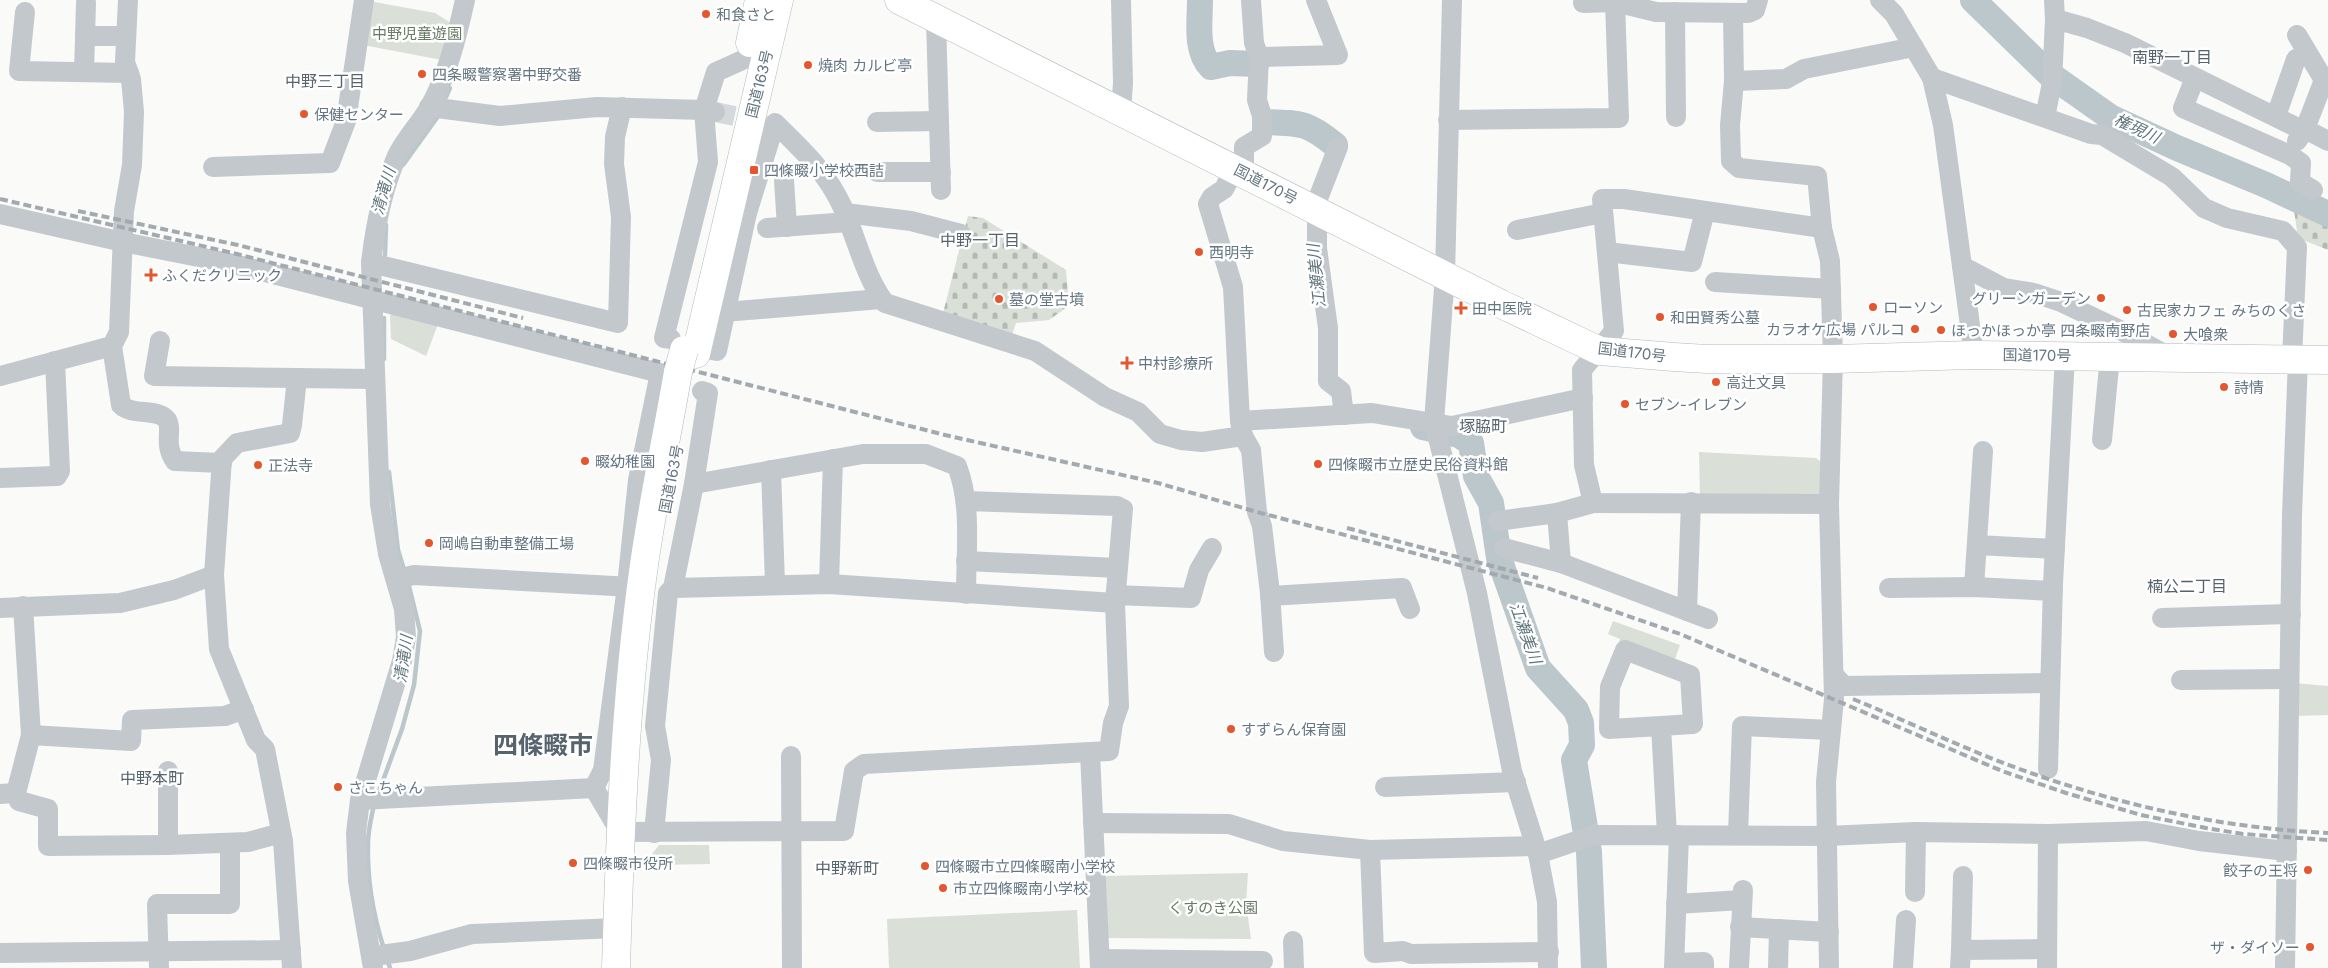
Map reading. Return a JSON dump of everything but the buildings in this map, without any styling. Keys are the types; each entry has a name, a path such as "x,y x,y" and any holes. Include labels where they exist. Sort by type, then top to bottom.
{"highway":[{"name":"国道163号","path":"631,968 643,692 648,626 684,364 760,0"},
{"name":"国道163号","path":"684,364 738,210 780,0"},
{"name":"国道170号","path":"899,0 1061,83 1121,110 1445,275 1600,351 1707,359 2065,355 2328,360"},
{"name":"国道163号","path":"616,968 617,928 637,833"}],"street":[{"path":"128,0 125,62 129,73 134,112 132,156 124,211 118,332 112,346 121,405 126,410 159,415 166,418 170,453 176,461 222,463"},
{"path":"213,167 330,163 346,121 364,0"},
{"path":"465,0 444,72 429,107 398,155 386,186 375,234 371,263 380,504 388,554 404,577 406,637 370,800 356,833 358,881 378,958 472,934 617,928"},
{"path":"1120,0 1123,82 1121,110"},
{"path":"1251,0 1254,43 1259,57 1257,100 1262,116 1262,136 1244,146 1239,171 1224,189 1212,196 1208,204 1233,287 1242,429 1251,450 1257,512 1262,526 1274,652"},
{"path":"1259,57 1338,55 1316,0"},
{"path":"1370,850 1374,953 1403,951 1411,954 1548,960 1547,902 1536,850 1516,782 1477,593 1434,422 1445,275 1452,0"},
{"path":"1584,3 1615,2 1656,12 1748,13 1755,10 1758,0"},
{"path":"1880,0 1894,14 1932,78 1944,125 1974,355"},
{"path":"1448,120 1619,118 1615,2"},
{"path":"84,72 86,3"},
{"path":"2045,116 2053,77 2054,10 2087,28 2126,43 2328,141"},
{"path":"25,12 19,71 129,73"},
{"path":"1675,12 1676,117"},
{"path":"1733,13 1734,81 1730,125 1731,161 1739,168 1817,176 1822,228 1830,261 1833,359 1829,504 1834,699 1826,782 1829,968"},
{"path":"877,172 941,181 936,20"},
{"path":"2290,155 2304,130 2324,80 2296,35"},
{"path":"85,36 126,36"},
{"path":"1734,81 1786,78 1804,69 1914,47"},
{"path":"637,833 661,760 655,726 668,591 694,484 708,394 664,338 708,162 709,111 716,72 747,58"},
{"path":"2276,116 2296,59"},
{"path":"1932,78 2045,116 2091,134 2102,135 2172,177 2204,208 2227,218 2283,230 2297,247 2285,968"},
{"path":"2195,78 2183,108 2290,155 2301,163 2300,182 2313,190"},
{"path":"429,107 500,116 597,107 709,111"},
{"path":"371,263 618,323 621,216 614,164 615,137 622,107"},
{"path":"877,122 939,121"},
{"path":"0,214 123,242 234,264 372,299 684,364 717,351 738,210 769,123 819,166 847,218 874,290 884,303 1035,352 1105,397 1138,412 1160,434 1182,440 1202,442 1242,429 1372,412 1452,426 1583,398"},
{"path":"1338,147 1316,209 1317,248 1328,328 1328,381 1341,391 1344,415"},
{"path":"784,180 787,227"},
{"path":"1593,503 1584,465 1582,370 1600,351 1614,331 1602,199 1620,199 1822,228"},
{"path":"1607,252 1692,262 1705,211"},
{"path":"1517,230 1603,213"},
{"path":"767,228 847,218 911,221 961,234"},
{"path":"1962,266 2004,288 2034,293 2061,302 2124,332 2170,357"},
{"path":"1715,282 1831,289"},
{"path":"724,312 882,299"},
{"path":"160,341 154,376 374,379"},
{"path":"0,376 112,346"},
{"path":"2048,769 2053,591 2065,355"},
{"path":"2102,440 2110,356"},
{"path":"0,478 57,476 60,471 56,361"},
{"path":"594,788 603,770 629,586 638,480 684,364"},
{"path":"0,953 96,960 292,959 281,833 265,749 256,740 219,649 214,575 222,460 237,443 290,433 297,378"},
{"path":"1974,587 1983,451"},
{"path":"694,484 863,454 926,454 957,466 965,485 966,594"},
{"path":"829,584 833,459"},
{"path":"771,470 775,584"},
{"path":"370,800 594,788 637,833 844,831 854,771 864,764 1109,751 1113,723 1119,706 1115,599 1123,509 1117,506 966,501"},
{"path":"1687,611 1691,502"},
{"path":"1498,521 1557,513 1593,503 1829,504"},
{"path":"1557,513 1560,563"},
{"path":"1977,545 2055,549"},
{"path":"668,591 775,584 829,584 966,594 1115,599 1191,598 1199,570 1212,548"},
{"path":"1504,548 1560,563 1708,619"},
{"path":"966,561 1118,568"},
{"path":"0,608 120,603 174,590 214,575"},
{"path":"404,577 629,586"},
{"path":"1889,588 1974,587 2053,591"},
{"path":"1270,596 1402,588 1410,609"},
{"path":"23,606 31,735 8,793 19,801 48,809 48,846 230,844 248,842 281,833"},
{"path":"2162,618 2291,614"},
{"path":"1625,650 1690,675 1693,724 1661,726 1609,729 1610,687 1625,650"},
{"path":"1834,675 1844,686 2050,682"},
{"path":"2181,680 2289,679"},
{"path":"31,735 131,741 132,720 225,716 244,710"},
{"path":"1661,726 1673,835 1676,904 1674,965 1704,962 1704,968"},
{"path":"1738,834 1742,726 1831,730"},
{"path":"1090,752 1100,964 1263,961"},
{"path":"791,756 792,968"},
{"path":"168,771 168,845"},
{"path":"1385,786 1516,782"},
{"path":"1093,823 1229,824 1283,841 1370,850 1536,850 1588,838 1673,835 1826,836 1916,832 2048,834 2146,831 2199,841 2287,851"},
{"path":"1915,892 1916,832"},
{"path":"1963,876 1961,959 2047,959 2048,834"},
{"path":"159,959 157,904 230,904 230,844"},
{"path":"1676,904 1742,894 1739,968"},
{"path":"1903,968 1906,920"},
{"path":"1740,927 1829,932"},
{"path":"1778,968 1780,929"},
{"path":"1293,940 1294,968"}],"green space":[{"name":"中野児童遊園","path":"369,1 435,13 451,23 442,60 363,45"},
{"path":"2293,203 2328,221 2328,250 2298,238"},
{"path":"968,216 983,218 1066,270 1069,306 1049,320 1016,323 1012,335 943,313"},
{"path":"393,311 438,324 426,356 391,339 390,316"},
{"path":"1699,452 1816,458 1826,466 1826,498 1700,498"},
{"path":"1613,621 1680,645 1674,662 1619,642 1620,639 1608,634"},
{"path":"2294,683 2328,686 2328,715 2294,716"},
{"path":"659,845 709,845 710,864 652,865 652,854"},
{"name":"くすのき公園","path":"1248,873 1246,903 1251,939 1105,938 1102,876"},
{"path":"1077,910 1080,968 889,968 887,919"}],"waterway":[{"name":"江瀬美川","path":"1200,0 1200,45 1211,67 1230,63 1256,64"},
{"name":"権現川","path":"1973,0 2049,74 2110,117 2328,214"},
{"name":"清滝川","path":"446,97 450,88"},
{"name":"清滝川","path":"403,165 439,115"},
{"name":"江瀬美川","path":"1265,122 1303,125 1335,145"},
{"name":"清滝川","path":"385,255 386,225"},
{"name":"清滝川","path":"384,318 384,359"},
{"name":"江瀬美川","path":"1423,427 1459,435 1471,443 1476,476 1491,503 1499,558 1538,668 1576,710 1581,723 1582,745 1574,760 1589,852 1594,968"},
{"name":"清滝川","path":"389,472 398,550 405,573"},
{"name":"清滝川","path":"378,794 402,729 414,685 420,631 408,582"},
{"name":"清滝川","path":"374,804 369,828 368,855 374,909 384,949"},
{"name":"清滝川","path":"387,959 390,968"}],"tunnel":[{"path":"715,112 764,122"}],"railway":[{"path":"0,199 237,254 945,435 1158,483 1257,512 1547,588 1680,634 2002,771 2066,793 2141,815 2206,828 2243,834 2328,840"},
{"path":"78,211 238,245 523,318"},
{"path":"1347,528 1538,578"},
{"path":"1853,699 2006,764 2085,791 2164,811 2245,826 2328,833"}],"place":[{"name":"和食さと","path":"706,14"},
{"name":"焼肉 カルビ亭","path":"808,65"},
{"name":"四条畷警察署中野交番","path":"422,74"},
{"name":"保健センター","path":"304,114"},
{"name":"四條畷小学校西詰","path":"754,170"},
{"name":"西明寺","path":"1199,252"},
{"name":"ふくだクリニック","path":"151,275"},
{"name":"グリーンガーデン","path":"2101,298"},
{"name":"墓の堂古墳","path":"999,299"},
{"name":"ローソン","path":"1873,307"},
{"name":"田中医院","path":"1461,308"},
{"name":"古民家カフェ みちのくさ","path":"2127,310"},
{"name":"和田賢秀公墓","path":"1660,317"},
{"name":"カラオケ広場 パルコ","path":"1915,329"},
{"name":"ほっかほっか亭 四条畷南野店","path":"1941,330"},
{"name":"大喰衆","path":"2173,334"},
{"name":"中村診療所","path":"1127,363"},
{"name":"高辻文具","path":"1716,382"},
{"name":"詩情","path":"2224,387"},
{"name":"セブン-イレブン","path":"1625,404"},
{"name":"畷幼稚園","path":"585,461"},
{"name":"四條畷市立歴史民俗資料館","path":"1318,464"},
{"name":"正法寺","path":"258,465"},
{"name":"岡嶋自動車整備工場","path":"429,543"},
{"name":"すずらん保育園","path":"1231,729"},
{"name":"さこちゃん","path":"338,787"},
{"name":"四條畷市役所","path":"573,863"},
{"name":"四條畷市立四條畷南小学校","path":"925,866"},
{"name":"餃子の王将","path":"2308,870"},
{"name":"市立四條畷南小学校","path":"943,888"},
{"name":"ザ・ダイソー","path":"2310,947"}],"district":[{"name":"南野一丁目","path":"2172,57"},
{"name":"中野三丁目","path":"325,81"},
{"name":"中野一丁目","path":"980,240"},
{"name":"塚脇町","path":"1483,426"},
{"name":"楠公二丁目","path":"2187,586"},
{"name":"四條畷市","path":"543,745"},
{"name":"中野本町","path":"152,778"},
{"name":"中野新町","path":"847,868"}]}
